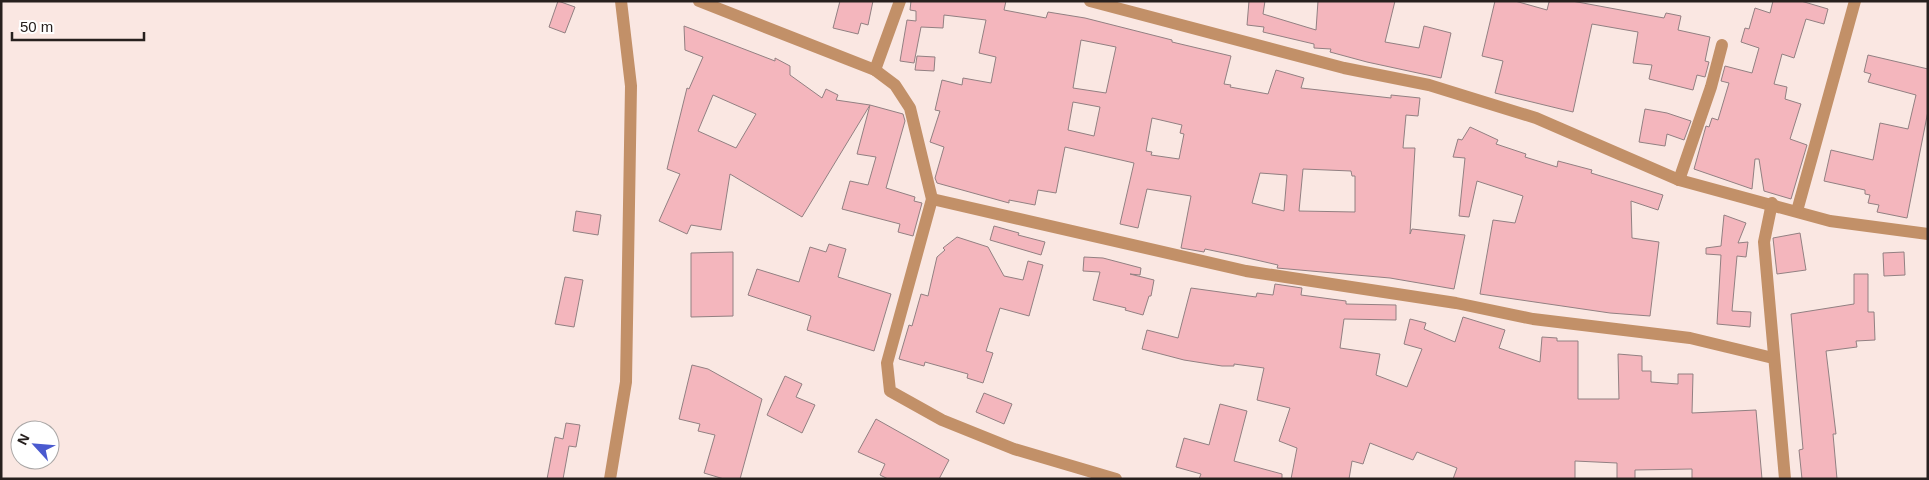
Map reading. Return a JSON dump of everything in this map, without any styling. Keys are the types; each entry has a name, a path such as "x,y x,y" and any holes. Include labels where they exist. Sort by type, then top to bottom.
{"street":[{"path":"610,479 626,382 631,86 621,1"},
{"path":"699,1 876,70 895,85 910,108 932,199 887,364 890,391 942,420 1014,449 1116,479"},
{"path":"876,70 900,1"},
{"path":"1090,1 1344,68 1429,85 1536,118 1680,180 1772,203 1830,221 1928,234"},
{"path":"1797,211 1855,1"},
{"path":"1680,180 1711,87 1722,45"},
{"path":"932,199 1064,231 1246,271 1456,303 1533,318 1690,338 1773,358"},
{"path":"1772,203 1764,242 1785,479"}],"building":[{"path":"558,1 575,7 565,33 549,27"},
{"path":"840,1 873,1 868,25 861,23 858,34 833,28"},
{"path":"911,1 1006,1 1004,10 1046,18 1048,12 1085,18 1231,56 1224,84 1231,85 1230,87 1268,94 1276,70 1304,78 1301,88 1391,98 1391,95 1420,98 1418,116 1406,115 1403,148 1415,148 1410,234 1412,229 1465,235 1454,289 1390,278 1277,268 1278,265 1239,256 1205,249 1204,252 1181,248 1191,196 1147,189 1138,228 1120,224 1134,163 1065,147 1056,193 1038,190 1035,205 1009,200 1009,203 937,183 935,178 944,147 930,142 940,111 935,110 942,80 962,85 963,78 991,83 996,57 979,53 986,20 944,15 943,28 921,27 914,63 900,61 907,20 916,21 916,11 910,10","holes":["1081,40 1116,47 1106,93 1073,88","1073,102 1100,107 1094,136 1068,130","1152,118 1182,125 1180,133 1184,134 1179,159 1151,155 1152,152 1146,151","1303,169 1351,171 1352,176 1355,176 1355,212 1299,211","1260,173 1287,175 1284,211 1252,203"]},
{"path":"1249,1 1265,1 1263,14 1316,30 1318,1 1395,1 1385,42 1419,48 1424,26 1451,33 1441,78 1367,62 1330,52 1331,49 1314,48 1314,44 1263,32 1264,27 1247,25"},
{"path":"1495,1 1515,1 1547,10 1549,2 1572,1 1664,18 1666,13 1681,16 1678,30 1710,37 1705,61 1709,62 1705,77 1697,75 1693,90 1649,79 1652,65 1633,63 1638,32 1592,24 1573,112 1495,93 1503,61 1482,56"},
{"path":"1773,1 1801,1 1828,9 1824,24 1806,19 1794,58 1782,54 1774,84 1787,87 1785,99 1801,104 1790,139 1807,145 1791,199 1764,191 1759,159 1755,159 1752,189 1694,169 1706,126 1709,127 1712,118 1718,120 1729,83 1721,81 1725,66 1752,73 1759,48 1741,42 1745,28 1749,29 1755,8 1770,13"},
{"path":"684,26 775,61 775,58 790,66 790,75 822,98 826,89 838,95 836,100 870,105 802,217 730,174 721,230 691,225 687,234 659,221 680,174 667,169 687,88 689,89 703,57 685,50","holes":["713,95 756,114 736,148 698,131"]},
{"path":"1868,55 1928,69 1928,111 1907,218 1877,212 1879,205 1868,203 1870,195 1865,194 1865,190 1824,181 1831,150 1873,160 1880,123 1908,129 1916,95 1868,82 1871,74 1864,72"},
{"path":"917,56 935,57 934,71 915,70"},
{"path":"870,105 903,114 905,121 886,188 915,197 914,201 922,203 913,236 898,232 900,224 842,209 850,181 868,185 876,157 857,154"},
{"path":"1645,109 1667,113 1691,121 1684,140 1667,134 1665,146 1639,142"},
{"path":"1470,127 1498,140 1496,144 1526,154 1525,157 1557,167 1558,161 1592,170 1591,173 1663,195 1658,210 1631,201 1632,238 1659,242 1650,316 1610,313 1480,294 1493,220 1515,223 1523,196 1477,181 1469,217 1459,216 1465,158 1453,157 1458,139 1462,140"},
{"path":"576,211 601,215 598,235 573,231"},
{"path":"1724,215 1746,223 1738,243 1748,242 1746,257 1737,256 1732,311 1751,312 1750,327 1717,324 1721,255 1706,254 1706,248 1721,246"},
{"path":"994,226 1045,242 1041,255 990,240"},
{"path":"1800,233 1806,270 1777,274 1773,238"},
{"path":"957,237 988,247 1004,276 1023,280 1028,261 1043,265 1029,316 1000,308 986,351 993,353 983,383 967,378 968,374 925,362 924,366 899,359 909,325 912,326 921,294 928,296 937,257 945,250 943,248"},
{"path":"829,244 846,249 838,277 891,294 874,351 807,330 811,316 748,295 757,269 799,282 810,247 826,252"},
{"path":"733,252 733,316 691,317 691,253"},
{"path":"1904,252 1905,275 1884,276 1883,253"},
{"path":"1084,257 1103,258 1141,268 1140,275 1130,274 1154,280 1151,296 1149,296 1143,315 1125,310 1126,308 1093,300 1100,272 1083,271"},
{"path":"1854,274 1868,274 1868,312 1874,312 1875,340 1856,341 1857,347 1826,351 1836,434 1833,434 1837,479 1802,479 1799,450 1803,449 1791,314 1854,304"},
{"path":"565,277 583,280 574,327 555,324"},
{"path":"1275,284 1302,288 1301,295 1346,301 1346,304 1396,305 1396,320 1344,319 1340,348 1380,354 1376,375 1407,387 1422,349 1404,344 1410,319 1426,323 1424,329 1455,342 1463,317 1505,330 1499,348 1540,362 1542,337 1557,338 1557,341 1578,341 1578,399 1619,399 1618,354 1642,356 1642,371 1651,371 1651,382 1678,384 1678,374 1693,374 1692,413 1756,410 1762,479 1692,479 1692,469 1635,470 1635,479 1617,479 1617,463 1575,461 1575,479 1453,479 1457,468 1417,452 1413,460 1370,443 1363,464 1352,461 1349,479 1291,479 1297,448 1279,441 1290,408 1257,400 1264,368 1234,364 1234,366 1222,366 1184,360 1142,349 1147,330 1178,338 1191,288 1256,297 1257,293 1273,295"},
{"path":"692,365 708,369 762,399 740,479 724,479 704,473 715,435 698,431 700,424 679,419"},
{"path":"785,376 802,384 796,397 815,405 802,433 767,415"},
{"path":"984,393 1012,404 1004,424 976,412"},
{"path":"1220,404 1247,411 1234,461 1282,474 1282,479 1199,479 1201,474 1176,467 1184,438 1209,445"},
{"path":"876,419 949,460 939,479 888,479 880,475 885,464 858,452"},
{"path":"566,423 580,425 576,447 569,446 563,479 547,479 555,437 563,439"}]}
